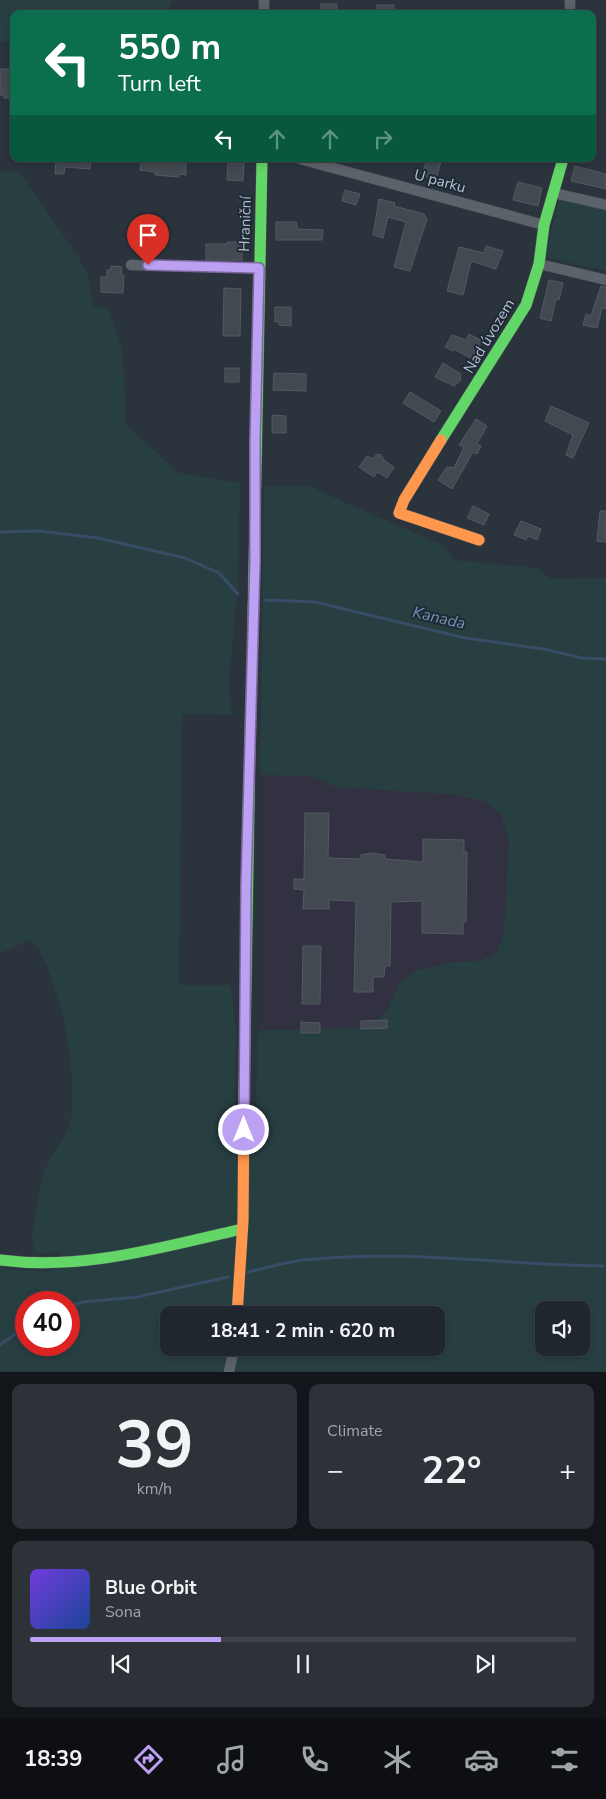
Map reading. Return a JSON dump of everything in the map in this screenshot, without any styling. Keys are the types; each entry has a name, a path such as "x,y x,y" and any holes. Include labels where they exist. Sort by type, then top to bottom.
{"street":[{"name":"Hraniční","path":"238,1306 242,1225 246,886 255,562 255,442 262,162"},
{"name":"U parku","path":"311,162 544,225"},
{"name":"Nad úvozem","path":"479,540 399,513 404,500 526,305 539,264 544,225 562,162"},
{"path":"554,193 606,206"},
{"path":"539,264 606,280"},
{"path":"131,265 259,268"},
{"path":"0,1260 23,1265 57,1264 157,1249 242,1225"},
{"path":"230,1372 233,1356"}],"shaded area":[{"path":"260,775 526,777 524,1031 370,1028 261,1030"}],"green space":[{"path":"0,0 172,0 169,10 10,10 10,41 0,43"},
{"path":"0,171 19,172 76,253 88,274 93,306 109,309 123,354 126,425 179,473 240,483 238,584 229,683 232,715 182,714 179,985 231,985 236,1032 234,1130 256,1129 257,1036 261,1030 370,1028 387,1010 400,982 417,970 454,962 480,961 497,952 504,935 509,841 501,815 485,801 449,794 336,787 311,776 260,775 264,487 308,486 445,546 454,560 537,568 552,579 606,578 606,1371 0,1371 0,1266 8,1270 50,1271 61,1252 36,1254 32,1239 37,1201 44,1172 67,1130 71,1118 72,1077 64,1025 50,975 41,955 31,940 0,953"},
{"path":"559,198 606,209 606,271 545,257"}],"building":[{"path":"321,4 337,4 337,10 321,10"},
{"path":"377,5 394,5 394,10 377,10"},
{"path":"0,69 10,69 10,98 4,98 4,95 0,95"},
{"path":"56,162 91,162 90,169 65,167 64,174 55,174"},
{"path":"141,162 186,162 186,175 179,174 179,177 155,175 155,172 140,170"},
{"path":"426,162 441,162 436,179 422,175"},
{"path":"228,163 244,163 243,181 227,180"},
{"path":"575,166 606,174 606,189 571,181"},
{"path":"518,182 542,188 538,206 513,200"},
{"path":"345,190 360,194 356,205 342,201"},
{"path":"379,199 395,203 394,206 424,214 427,219 410,271 394,267 406,222 388,217 383,238 373,235"},
{"path":"276,222 296,222 298,229 323,230 322,240 276,240"},
{"path":"227,242 242,242 242,260 206,260 206,244 227,244"},
{"path":"486,246 503,251 496,269 471,261 463,295 447,291 459,247 484,253"},
{"path":"111,266 122,267 121,275 124,275 123,293 101,292 101,277 107,277 107,270 111,270"},
{"path":"549,280 563,283 559,300 556,299 551,321 540,318"},
{"path":"601,286 606,287 606,309 602,308 597,328 583,325 586,314 591,316"},
{"path":"224,288 241,289 240,336 223,336"},
{"path":"275,307 291,307 291,326 279,325 279,322 275,322"},
{"path":"469,334 482,341 472,359 454,349 453,351 445,347 452,335 466,340"},
{"path":"443,363 461,374 460,381 454,386 435,377"},
{"path":"225,368 239,368 239,382 225,382"},
{"path":"274,373 306,374 306,391 273,390"},
{"path":"410,392 441,411 434,422 403,403"},
{"path":"551,406 589,423 573,458 566,455 573,435 545,421"},
{"path":"272,415 286,416 286,433 272,433"},
{"path":"476,419 487,426 477,444 481,446 477,454 473,452 452,489 438,480 447,467 454,468 464,447 459,445"},
{"path":"380,454 385,461 394,467 387,478 377,472 374,477 359,467 367,456 373,459 376,455"},
{"path":"473,506 489,514 484,525 467,518"},
{"path":"600,511 606,511 606,542 597,541"},
{"path":"521,521 541,529 537,540 528,536 526,540 514,535"},
{"path":"305,813 329,813 328,858 361,859 361,855 371,853 385,855 385,859 423,862 423,839 464,840 464,852 467,852 466,922 463,922 463,934 422,933 422,901 391,902 390,966 385,966 384,977 373,977 373,992 354,992 356,901 329,900 329,909 303,909 304,890 294,889 294,879 304,879"},
{"path":"303,946 321,946 320,1004 302,1004"},
{"path":"387,1020 387,1028 361,1029 361,1021"},
{"path":"301,1022 320,1023 320,1033 301,1033"}],"waterway":[{"name":"Kanada","path":"0,532 39,531 98,538 185,558 219,573 238,594"},
{"name":"Kanada","path":"266,600 315,602 465,638 544,649 582,658 606,659"},
{"path":"248,1272 304,1260 379,1256 603,1266"},
{"path":"80,1303 137,1297 228,1277"},
{"path":"0,1345 15,1334"}],"traffic: fast":[{"path":"253,621 262,162"},
{"path":"441,440 526,305 539,264 544,225 562,162"},
{"path":"244,1100 250,744"},
{"path":"0,1260 31,1263 92,1260 152,1250 242,1229"}],"traffic: slow":[{"path":"441,440 404,500 399,513 479,540"},
{"path":"238,1306 243,1221 244,1100"}],"traffic: jam":[{"path":"250,744 253,621"}],"route":[{"path":"148,265 259,268 255,442 255,562 246,886 244,1130"}]}
